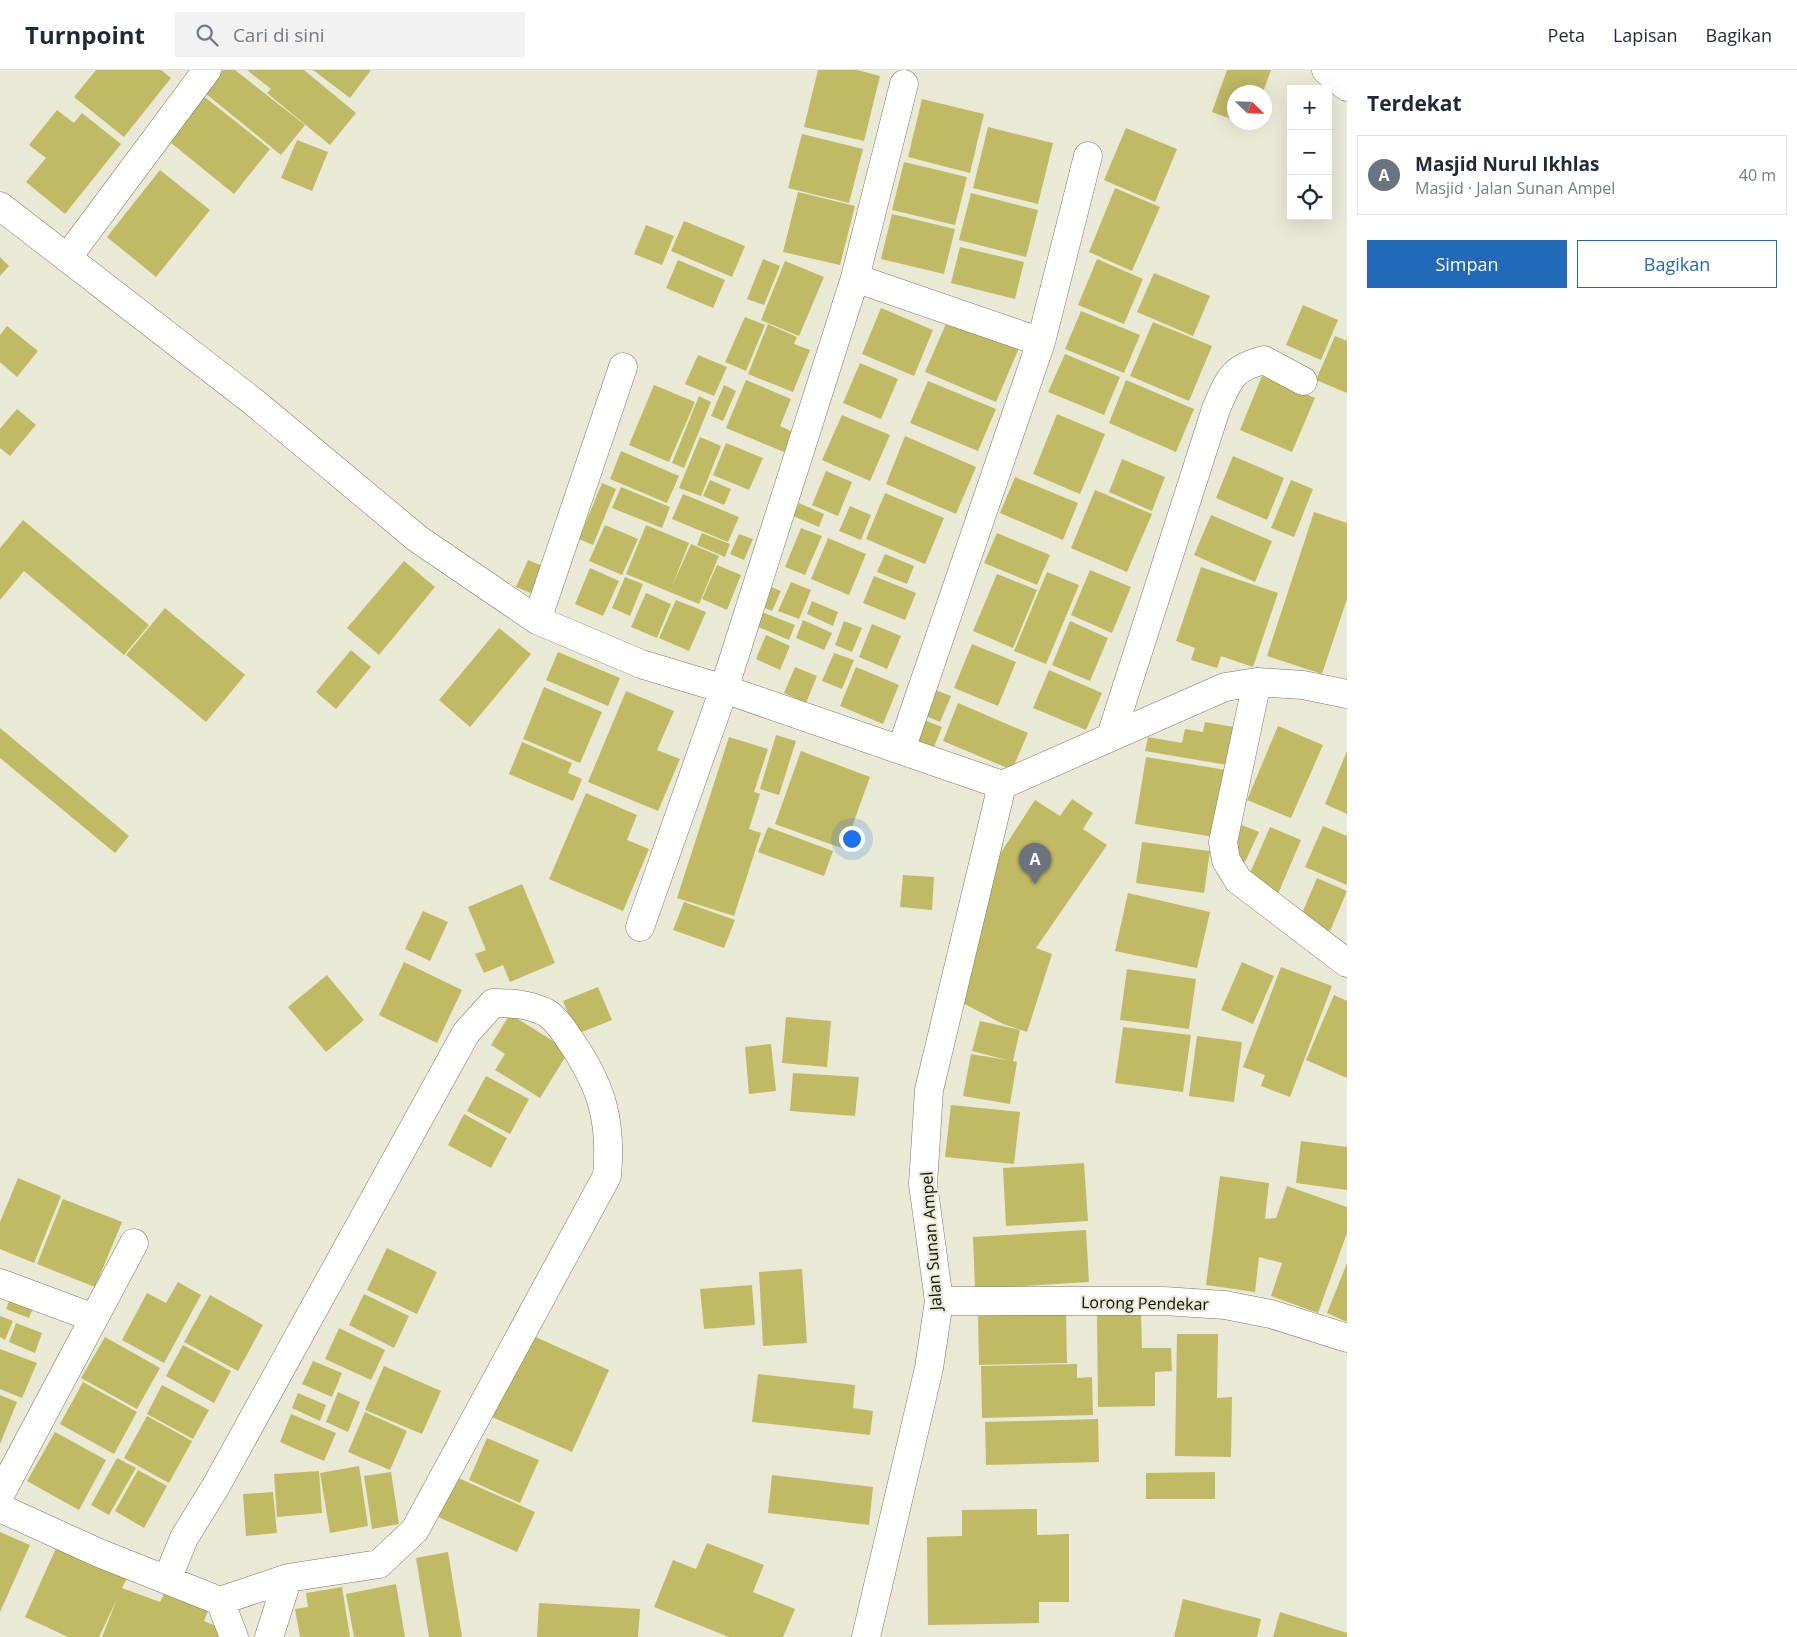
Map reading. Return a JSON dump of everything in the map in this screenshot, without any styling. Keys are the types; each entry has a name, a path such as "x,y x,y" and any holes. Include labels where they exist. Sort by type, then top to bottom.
{"street":[{"path":"67,258 207,70"},
{"path":"1326,70 1347,87"},
{"path":"640,927 724,689 856,278 904,84"},
{"path":"901,750 1041,342 1088,156"},
{"path":"0,206 255,403 418,539 537,620 641,664 724,689 1002,785 1225,687 1257,682 1303,685 1347,694"},
{"path":"856,278 1041,342"},
{"path":"1111,736 1216,409 1229,379 1245,365 1264,360 1302,381"},
{"path":"537,620 623,367"},
{"path":"1257,682 1223,842 1226,860 1238,880 1347,963"},
{"name":"Jalan Sunan Ampel","path":"866,1637 929,1368 939,1301 923,1184 929,1090 1002,785"},
{"path":"0,1508 99,1553 166,1580 220,1601 288,1578 379,1564 415,1530 607,1176 610,1143 603,1102 582,1058 547,1013 518,1003 493,1003 466,1032 216,1486 184,1538 166,1580"},
{"path":"0,1495 134,1242"},
{"path":"0,1283 94,1318"},
{"name":"Lorong Pendekar","path":"939,1301 1163,1301 1225,1305 1271,1314 1347,1338"},
{"path":"269,1637 288,1578"},
{"path":"220,1601 234,1637"}],"building":[{"path":"96,70 161,70 171,78 124,137 74,97"},
{"path":"223,70 235,70 305,125 281,155 205,93"},
{"path":"247,70 304,70 356,113 330,145 267,93 271,89"},
{"path":"313,70 371,70 350,98"},
{"path":"818,70 857,70 880,76 864,141 804,127"},
{"path":"1227,70 1271,70 1266,85 1227,85 1227,117 1212,112"},
{"path":"201,94 270,149 234,194 165,138"},
{"path":"922,99 984,114 970,173 908,157"},
{"path":"57,110 74,123 82,113 121,144 65,214 26,182 46,158 29,145"},
{"path":"988,127 1053,143 1038,204 973,188"},
{"path":"1126,128 1177,149 1155,202 1104,180"},
{"path":"802,134 863,149 849,203 788,188"},
{"path":"297,140 328,152 312,191 281,178"},
{"path":"904,162 967,177 955,225 892,210"},
{"path":"160,170 210,210 156,277 107,237"},
{"path":"1115,188 1160,207 1132,271 1089,252"},
{"path":"798,192 855,206 840,265 783,252"},
{"path":"971,193 1038,210 1026,257 959,240"},
{"path":"892,214 955,229 944,274 881,259"},
{"path":"684,221 745,246 732,277 671,251"},
{"path":"646,225 674,236 662,265 634,254"},
{"path":"960,247 1024,262 1015,299 951,283"},
{"path":"0,257 9,266 0,276"},
{"path":"763,259 780,266 764,305 747,299"},
{"path":"1097,259 1143,279 1124,324 1078,305"},
{"path":"678,260 725,280 713,308 666,288"},
{"path":"785,261 824,277 799,336 761,320"},
{"path":"1154,273 1210,296 1193,336 1137,312"},
{"path":"1303,305 1338,320 1321,360 1286,345"},
{"path":"881,308 933,330 914,376 862,354"},
{"path":"1081,311 1140,335 1124,373 1065,349"},
{"path":"745,317 765,325 746,371 725,362"},
{"path":"948,319 1019,348 996,402 925,372"},
{"path":"1153,322 1212,346 1189,401 1130,376"},
{"path":"768,324 797,337 794,344 810,350 793,392 748,374"},
{"path":"7,326 38,351 17,377 0,362 0,335"},
{"path":"1335,336 1347,341 1347,393 1316,380"},
{"path":"1065,354 1120,377 1104,415 1048,392"},
{"path":"698,355 727,367 714,396 685,384"},
{"path":"860,363 898,379 881,419 843,403"},
{"path":"1262,376 1315,398 1292,452 1240,430"},
{"path":"746,380 791,399 780,426 793,432 784,452 726,428"},
{"path":"1126,380 1194,409 1176,452 1109,423"},
{"path":"928,381 996,409 978,451 910,423"},
{"path":"654,385 695,402 669,462 629,445"},
{"path":"724,385 736,391 723,421 711,416"},
{"path":"699,396 711,402 684,468 672,463"},
{"path":"17,409 36,425 10,456 0,448 0,429"},
{"path":"1057,414 1105,434 1080,494 1033,474"},
{"path":"842,415 890,435 870,481 822,460"},
{"path":"905,436 976,467 956,514 886,484"},
{"path":"700,437 721,446 701,496 679,488"},
{"path":"726,443 763,458 749,490 713,475"},
{"path":"621,451 679,476 667,503 610,479"},
{"path":"1233,456 1284,478 1267,520 1216,498"},
{"path":"1122,459 1165,477 1152,511 1109,492"},
{"path":"826,471 852,482 838,516 812,505"},
{"path":"1015,477 1078,503 1063,540 1000,513"},
{"path":"710,480 731,489 724,505 703,496"},
{"path":"1291,480 1313,489 1294,537 1271,528"},
{"path":"602,483 616,489 593,545 579,539"},
{"path":"621,487 670,507 662,528 612,508"},
{"path":"1095,490 1152,514 1127,572 1071,548"},
{"path":"885,493 944,518 925,564 866,539"},
{"path":"683,494 739,517 728,542 672,519"},
{"path":"799,503 824,514 819,527 793,516"},
{"path":"850,506 871,515 861,540 839,531"},
{"path":"1314,512 1347,523 1347,599 1322,674 1267,656"},
{"path":"1211,515 1272,541 1255,582 1194,555"},
{"path":"23,520 149,625 124,655 24,571 0,600 0,548"},
{"path":"605,525 638,539 622,575 589,561"},
{"path":"646,525 689,543 672,586 691,544 719,556 699,604 626,574"},
{"path":"801,528 822,536 805,575 785,567"},
{"path":"702,533 730,544 725,557 697,545"},
{"path":"997,533 1050,555 1037,585 984,563"},
{"path":"739,534 753,539 744,560 730,554"},
{"path":"828,538 866,554 849,595 811,579"},
{"path":"885,554 914,566 907,584 877,572"},
{"path":"528,560 545,567 533,594 516,587"},
{"path":"404,561 435,587 379,655 347,628"},
{"path":"717,565 741,575 727,610 702,599"},
{"path":"1201,567 1278,593 1253,667 1221,656 1217,668 1191,660 1195,648 1176,641"},
{"path":"590,568 619,581 603,616 575,604"},
{"path":"1090,570 1131,587 1112,633 1071,615"},
{"path":"1047,572 1079,585 1046,664 1014,651"},
{"path":"997,574 1037,590 1013,648 973,631"},
{"path":"874,576 916,593 905,620 863,603"},
{"path":"625,577 643,584 630,616 612,608"},
{"path":"791,582 811,590 799,619 778,611"},
{"path":"766,585 781,591 772,611 758,605"},
{"path":"646,593 671,604 657,638 631,627"},
{"path":"676,600 706,612 689,651 659,638"},
{"path":"812,601 838,612 833,626 807,614"},
{"path":"165,608 245,675 206,722 126,655"},
{"path":"762,612 795,625 789,640 756,626"},
{"path":"803,620 832,633 824,650 796,638"},
{"path":"844,621 862,628 852,652 835,645"},
{"path":"1070,621 1108,638 1090,681 1052,665"},
{"path":"872,624 901,636 887,669 859,657"},
{"path":"499,628 531,654 470,727 439,700"},
{"path":"766,635 790,646 780,670 756,659"},
{"path":"972,644 1016,662 998,706 954,688"},
{"path":"351,650 371,667 336,709 316,692"},
{"path":"558,652 620,678 608,706 546,680"},
{"path":"834,653 854,660 842,689 822,681"},
{"path":"795,667 817,676 806,703 784,693"},
{"path":"856,667 899,685 883,724 840,706"},
{"path":"1049,670 1102,693 1086,730 1033,708"},
{"path":"544,687 602,712 580,763 523,739"},
{"path":"930,688 951,696 940,722 919,713"},
{"path":"626,691 674,711 657,750 680,759 658,811 588,782"},
{"path":"958,703 1028,733 1012,770 943,741"},
{"path":"919,718 942,727 932,752 909,742"},
{"path":"1205,722 1234,727 1227,765 1145,751 1148,737 1182,743 1185,729 1203,732"},
{"path":"1278,726 1323,745 1291,818 1247,800"},
{"path":"0,728 129,836 115,853 0,758"},
{"path":"776,735 796,741 779,795 760,789"},
{"path":"729,737 768,749 754,792 760,794 749,829 761,833 734,916 677,898"},
{"path":"522,742 572,763 568,773 582,779 573,801 509,774"},
{"path":"801,751 870,777 844,849 775,824"},
{"path":"1347,751 1347,814 1325,804"},
{"path":"1146,757 1226,770 1214,837 1135,824"},
{"path":"586,793 637,815 627,840 649,849 623,911 549,879"},
{"path":"1072,799 1093,813 1083,829 1107,845 1036,948 1052,954 1027,1032 1003,1024 959,1001 998,857 1035,800 1060,816"},
{"path":"1242,825 1259,832 1245,862 1229,856"},
{"path":"1323,826 1347,836 1347,885 1305,867"},
{"path":"768,827 833,851 824,876 758,852"},
{"path":"1270,827 1301,840 1278,894 1247,880"},
{"path":"1142,842 1210,851 1204,893 1136,883"},
{"path":"903,875 934,877 932,910 900,907"},
{"path":"1317,878 1347,891 1330,931 1300,918"},
{"path":"522,884 555,963 510,982 503,965 484,973 475,954 486,950 468,907"},
{"path":"1128,893 1210,912 1197,968 1115,951"},
{"path":"684,902 735,920 724,948 673,930"},
{"path":"423,911 448,922 430,961 405,949"},
{"path":"404,962 462,990 437,1043 379,1015"},
{"path":"1242,962 1274,976 1253,1024 1221,1010"},
{"path":"1281,967 1332,986 1290,1097 1261,1086 1265,1075 1243,1067"},
{"path":"1127,969 1196,979 1189,1029 1120,1020"},
{"path":"327,975 364,1020 326,1052 288,1007"},
{"path":"598,987 612,1020 577,1034 563,1001"},
{"path":"1334,995 1347,1001 1347,1078 1306,1060"},
{"path":"510,1014 569,1051 540,1098 495,1070 505,1054 491,1045"},
{"path":"786,1017 831,1021 827,1067 782,1063"},
{"path":"980,1021 1020,1030 1013,1061 1017,1062 1010,1104 963,1096 971,1054 1007,1060 972,1051"},
{"path":"1123,1027 1191,1035 1183,1092 1115,1083"},
{"path":"1197,1036 1242,1042 1234,1102 1189,1096"},
{"path":"771,1044 776,1091 749,1094 745,1047"},
{"path":"793,1073 859,1077 855,1116 790,1111"},
{"path":"486,1076 529,1099 510,1134 467,1111"},
{"path":"951,1105 1020,1112 1014,1164 945,1157"},
{"path":"464,1114 507,1138 491,1168 448,1145"},
{"path":"1301,1141 1347,1147 1347,1190 1296,1183"},
{"path":"1084,1163 1088,1221 1006,1226 1003,1168"},
{"path":"1220,1176 1269,1183 1265,1219 1276,1218 1287,1186 1347,1207 1347,1233 1318,1313 1271,1296 1282,1263 1259,1257 1255,1292 1206,1285"},
{"path":"18,1178 61,1196 34,1263 0,1249 0,1222"},
{"path":"63,1199 122,1222 95,1287 37,1264"},
{"path":"1086,1230 1089,1282 975,1289 973,1237"},
{"path":"387,1248 437,1272 417,1314 367,1290"},
{"path":"1347,1263 1347,1322 1327,1313"},
{"path":"802,1269 807,1343 763,1346 759,1272"},
{"path":"178,1282 201,1295 164,1363 122,1340 147,1293 166,1303"},
{"path":"752,1285 755,1325 704,1329 700,1289"},
{"path":"13,1291 36,1301 29,1318 6,1309"},
{"path":"364,1294 409,1316 394,1348 349,1325"},
{"path":"210,1295 263,1325 238,1371 184,1342"},
{"path":"1066,1314 1067,1363 979,1365 978,1316"},
{"path":"1141,1314 1142,1348 1171,1348 1172,1371 1155,1372 1155,1406 1098,1407 1097,1315"},
{"path":"0,1316 13,1321 5,1340 0,1337"},
{"path":"16,1323 42,1333 35,1353 9,1342"},
{"path":"339,1328 385,1350 371,1380 325,1359"},
{"path":"529,1334 609,1370 572,1452 492,1417"},
{"path":"1177,1334 1218,1334 1217,1398 1232,1397 1231,1457 1175,1456"},
{"path":"105,1337 160,1368 137,1409 81,1378"},
{"path":"183,1345 231,1371 214,1403 166,1376"},
{"path":"0,1349 37,1363 22,1398 0,1389"},
{"path":"313,1361 342,1373 332,1397 302,1384"},
{"path":"1077,1364 1077,1378 1092,1377 1093,1415 982,1418 981,1366"},
{"path":"384,1366 441,1391 422,1434 365,1410"},
{"path":"758,1374 855,1385 853,1408 873,1411 870,1435 752,1422"},
{"path":"83,1382 137,1412 114,1454 60,1424"},
{"path":"162,1385 209,1410 193,1439 147,1414"},
{"path":"338,1392 360,1402 348,1432 326,1422"},
{"path":"298,1393 326,1405 320,1421 292,1408"},
{"path":"0,1395 17,1402 0,1444"},
{"path":"365,1412 407,1431 390,1470 348,1452"},
{"path":"291,1414 336,1433 324,1461 280,1442"},
{"path":"147,1416 192,1441 169,1483 124,1458"},
{"path":"1098,1419 1099,1462 986,1465 985,1422"},
{"path":"55,1432 106,1460 79,1510 27,1481"},
{"path":"487,1438 539,1460 520,1503 469,1480"},
{"path":"117,1458 136,1468 109,1515 91,1505"},
{"path":"359,1466 368,1526 330,1533 320,1473"},
{"path":"138,1470 167,1486 144,1528 115,1511"},
{"path":"319,1471 322,1513 277,1517 274,1474"},
{"path":"391,1472 399,1524 372,1529 364,1476"},
{"path":"1215,1472 1215,1499 1146,1499 1146,1473"},
{"path":"772,1475 873,1487 869,1525 768,1513"},
{"path":"454,1476 535,1512 517,1552 436,1516"},
{"path":"273,1492 277,1533 246,1536 243,1494"},
{"path":"1037,1509 1037,1535 1069,1534 1069,1602 1039,1602 1039,1623 928,1625 927,1537 962,1536 962,1510"},
{"path":"0,1532 30,1545 0,1612"},
{"path":"707,1543 764,1565 753,1592 795,1609 783,1637 729,1637 654,1607 673,1560 696,1569"},
{"path":"57,1546 127,1578 122,1588 160,1602 169,1584 212,1601 204,1621 223,1629 220,1637 102,1637 117,1599 99,1637 68,1637 25,1617"},
{"path":"448,1552 462,1637 429,1637 416,1558"},
{"path":"396,1584 405,1637 354,1637 346,1594"},
{"path":"342,1587 350,1637 300,1637 295,1609 308,1607 306,1593"},
{"path":"1183,1599 1261,1619 1257,1637 1174,1637"},
{"path":"539,1603 640,1609 638,1637 537,1637"},
{"path":"1280,1612 1347,1633 1347,1637 1273,1637"}],"place":[{"name":"Masjid Nurul Ikhlas","path":"1035,884"}]}
